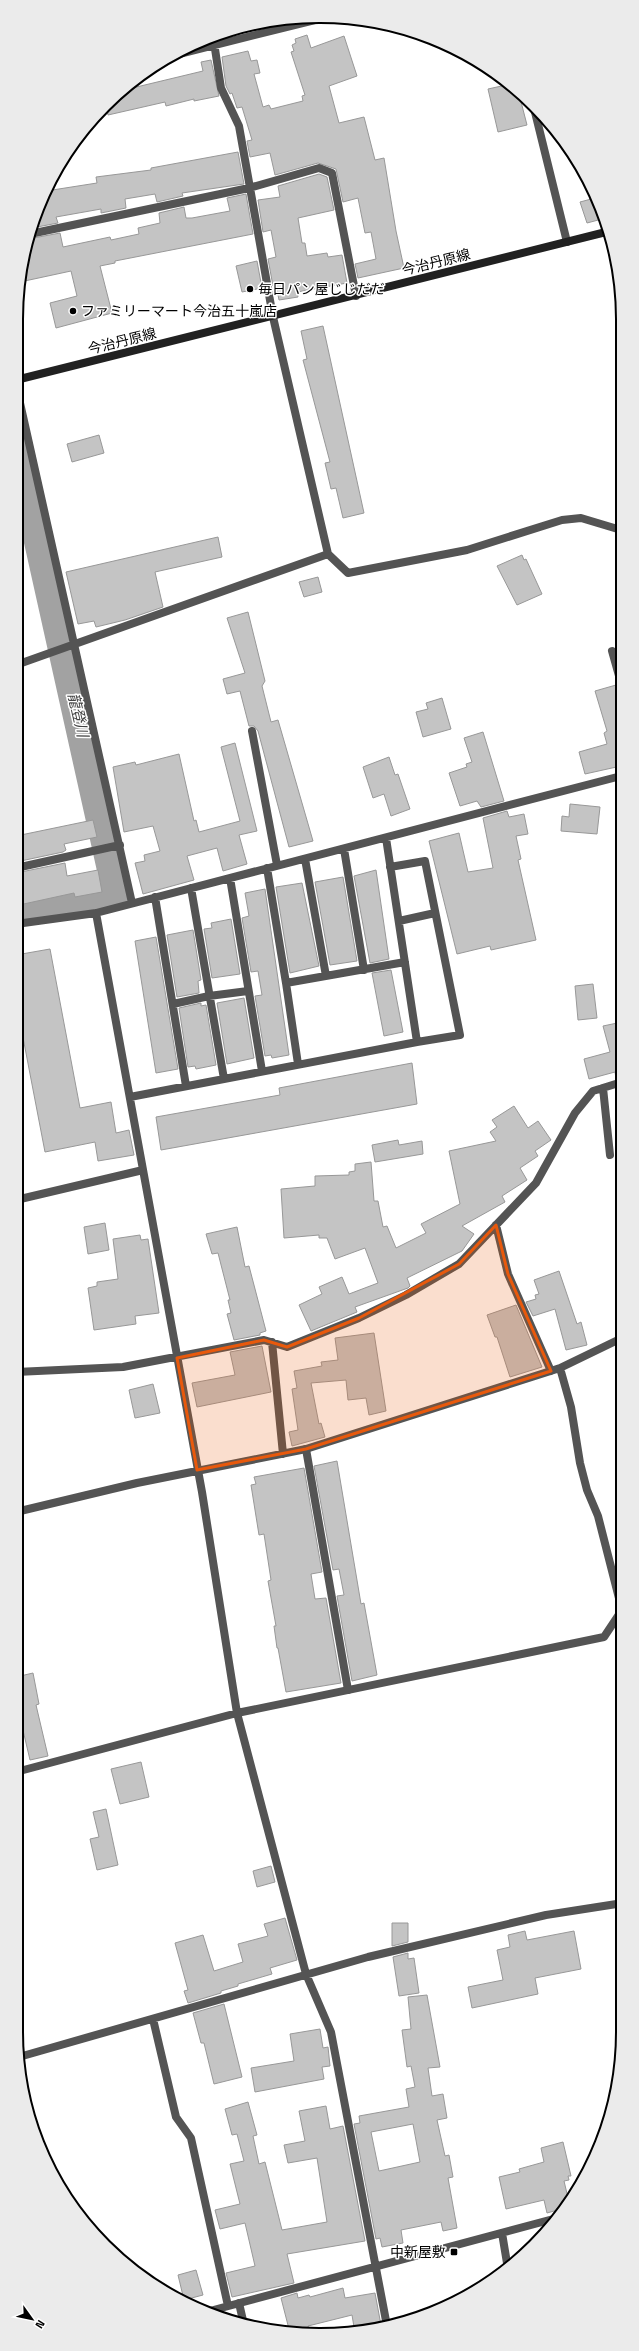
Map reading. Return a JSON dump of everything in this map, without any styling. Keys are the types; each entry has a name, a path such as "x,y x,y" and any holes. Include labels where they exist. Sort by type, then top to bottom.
{"main road":[{"name":"今治丹原線","path":"23,378 273,317 603,233"}],"street":[{"path":"218,41 292,25"},
{"path":"215,42 221,88 239,126 249,188 273,306 273,317 328,554 348,573 467,550 562,520 581,518 616,528"},
{"path":"536,118 567,242"},
{"path":"36,233 249,188 319,168 332,173 356,296"},
{"path":"23,416 75,643 132,904"},
{"path":"23,662 328,554"},
{"path":"612,651 616,665"},
{"path":"252,731 277,865"},
{"path":"23,923 96,913 616,777"},
{"path":"386,838 417,1042"},
{"path":"23,866 120,845"},
{"path":"344,849 364,970"},
{"path":"305,859 326,976"},
{"path":"130,1097 460,1034 425,861 390,867"},
{"path":"267,868 298,1064"},
{"path":"230,878 262,1071"},
{"path":"191,888 224,1079"},
{"path":"155,897 186,1086"},
{"path":"96,913 197,1470 237,1713 306,1974 330,2032 386,2320"},
{"path":"399,921 435,913"},
{"path":"286,984 405,962"},
{"path":"173,1004 209,996 248,991"},
{"path":"23,1372 124,1367 264,1340 287,1347 359,1318 406,1295 459,1264 536,1183 575,1114 593,1091 616,1084"},
{"path":"603,1088 610,1155"},
{"path":"23,1198 142,1170"},
{"path":"496,1225 508,1274 551,1371"},
{"path":"23,1510 197,1470 306,1449 560,1368 616,1341"},
{"path":"272,1342 283,1454"},
{"path":"560,1368 571,1407 580,1462 587,1490 598,1516 616,1586"},
{"path":"306,1449 348,1690"},
{"path":"23,1770 237,1713 604,1638 616,1619"},
{"path":"24,2055 306,1974 425,1942 538,1916 616,1904"},
{"path":"153,2019 176,2117 191,2138 228,2306"},
{"path":"217,2309 548,2221"},
{"path":"502,2233 507,2261"},
{"path":"239,2303 242,2318"}],"highlighted area":[{"path":"496,1225 508,1274 551,1371 306,1449 197,1470 177,1358 264,1340 287,1347 359,1318 459,1264"}],"building":[{"path":"307,35 311,48 344,36 357,76 329,86 339,123 364,117 375,160 384,158 396,231 404,268 358,278 355,264 376,259 371,232 365,233 358,198 343,202 336,169 318,163 275,175 270,153 250,157 247,141 252,140 242,107 237,108 232,93 230,94 226,86 222,57 248,51 251,61 257,60 260,73 254,74 263,107 269,105 271,109 303,101 302,96 305,95 291,52 294,51 292,45 296,43 295,39"},
{"path":"211,60 219,96 194,101 194,99 166,106 165,102 108,115 108,113 110,110 135,87 203,71 201,62"},
{"path":"502,86 515,97 521,103 527,125 498,132 488,89"},
{"path":"238,152 244,184 182,193 183,196 157,202 155,194 125,199 126,208 101,213 101,209 56,217 58,223 38,227 53,190 97,183 96,177 151,170 151,168"},
{"path":"319,174 327,177 334,210 298,218 302,243 305,243 307,256 327,253 328,257 342,255 347,283 297,292 298,297 279,300 276,285 273,286 268,259 276,257 271,230 263,232 258,200 280,197 278,186"},
{"path":"246,194 253,234 115,261 115,263 100,266 112,313 56,328 50,303 77,296 71,271 26,281 35,238 60,233 63,247 110,237 111,240 139,234 138,228 160,223 159,213 184,207 186,218 192,218 230,211 227,198"},
{"path":"590,199 598,220 587,223 580,202"},
{"path":"257,261 262,288 242,292 236,266"},
{"path":"323,326 364,513 343,518 336,488 331,489 325,463 330,462 303,360 307,359 301,331"},
{"path":"99,435 104,453 72,462 67,444"},
{"path":"218,537 222,557 155,572 163,607 125,620 96,627 94,621 78,624 66,572"},
{"path":"522,555 524,560 526,559 542,594 517,605 497,566"},
{"path":"318,577 322,592 304,597 299,582"},
{"path":"248,612 265,681 262,686 271,722 278,720 313,841 289,847 258,731 254,726 249,726 240,691 227,694 223,679 245,673 227,618"},
{"path":"616,685 616,767 585,774 579,752 607,744 604,733 607,731 595,691"},
{"path":"442,698 451,729 423,737 416,712 428,709 426,703"},
{"path":"483,732 504,801 481,807 477,801 460,806 449,773 467,767 466,764 472,762 464,738"},
{"path":"235,743 257,831 239,835 247,864 223,871 217,848 187,856 194,880 143,894 135,863 145,861 144,855 160,851 153,826 124,832 113,767 135,762 136,765 179,754 194,821 196,820 199,832 240,821 221,747"},
{"path":"389,757 395,775 398,774 410,809 391,816 384,794 373,798 363,767"},
{"path":"570,804 600,807 597,834 561,831 562,816 569,817"},
{"path":"507,811 509,817 524,814 528,834 516,836 521,859 518,860 536,940 491,950 490,946 457,954 429,841 459,833 468,872 493,868 483,818"},
{"path":"93,820 97,837 64,844 66,850 63,852 23,861 23,835"},
{"path":"65,863 67,876 98,870 102,892 75,897 74,893 23,904 23,872"},
{"path":"376,870 389,959 370,963 354,876"},
{"path":"343,877 357,961 330,965 315,882"},
{"path":"302,883 319,966 290,973 276,887"},
{"path":"265,889 289,1055 272,1058 271,1055 265,1056 255,996 262,995 258,971 251,972 242,918 249,916 245,893"},
{"path":"231,919 240,974 212,978 204,929 212,928 211,923"},
{"path":"193,930 201,980 198,981 199,993 177,997 167,935"},
{"path":"156,937 178,1069 156,1073 135,941"},
{"path":"50,949 80,1108 111,1102 116,1133 129,1130 134,1155 98,1161 95,1142 45,1152 23,1037 23,954"},
{"path":"391,970 403,1032 384,1036 372,973"},
{"path":"593,984 597,1018 578,1020 575,986"},
{"path":"244,998 254,1058 227,1064 217,1003"},
{"path":"201,1003 201,1006 206,1005 216,1065 196,1069 195,1066 188,1067 179,1008"},
{"path":"616,1023 616,1078 615,1072 589,1079 584,1059 610,1052 603,1026"},
{"path":"412,1063 417,1104 161,1150 156,1117 280,1095 279,1088"},
{"path":"514,1106 528,1128 538,1121 551,1140 535,1151 538,1156 520,1168 527,1180 502,1196 505,1202 462,1226 474,1234 462,1251 407,1278 410,1286 408,1288 355,1307 357,1312 311,1331 299,1305 322,1294 319,1287 342,1277 349,1294 378,1283 365,1248 335,1259 327,1238 319,1238 319,1235 284,1238 281,1189 315,1186 315,1176 349,1175 349,1172 355,1171 355,1164 371,1162 374,1201 378,1201 383,1227 387,1226 396,1248 426,1233 421,1224 460,1204 449,1151 496,1141 490,1132 497,1127 492,1120"},
{"path":"398,1140 399,1145 422,1141 423,1154 375,1162 372,1145"},
{"path":"105,1223 109,1250 88,1254 84,1227"},
{"path":"237,1227 245,1267 249,1266 266,1331 260,1333 260,1335 234,1340 227,1314 231,1313 228,1300 230,1300 218,1253 212,1254 206,1234"},
{"path":"140,1235 141,1240 148,1239 159,1313 135,1316 136,1324 94,1330 88,1288 97,1286 97,1282 118,1279 113,1239"},
{"path":"559,1271 577,1324 581,1322 587,1345 566,1350 555,1309 533,1316 526,1302 536,1299 535,1295 539,1294 534,1280"},
{"path":"516,1305 542,1367 510,1377 497,1337 495,1337 487,1315"},
{"path":"374,1333 386,1411 369,1415 366,1398 348,1400 346,1380 311,1383 319,1424 321,1423 325,1437 292,1446 289,1432 298,1430 292,1389 297,1388 294,1371 322,1366 321,1362 338,1360 335,1338"},
{"path":"262,1346 271,1392 197,1407 192,1383 235,1375 230,1352"},
{"path":"153,1384 160,1413 135,1418 129,1390"},
{"path":"337,1461 361,1604 364,1603 377,1675 352,1681 337,1596 344,1595 339,1569 333,1570 314,1466"},
{"path":"304,1468 322,1572 311,1574 315,1599 326,1598 341,1683 286,1692 277,1648 274,1626 276,1626 268,1581 271,1580 264,1534 259,1535 251,1485 256,1484 254,1477"},
{"path":"33,1673 39,1704 36,1705 48,1756 30,1760 23,1730 23,1675"},
{"path":"141,1762 149,1797 120,1804 111,1769"},
{"path":"106,1809 118,1865 97,1870 90,1839 99,1837 93,1812"},
{"path":"271,1866 275,1882 257,1887 253,1871"},
{"path":"285,1918 297,1960 270,1968 272,1974 238,1984 238,1986 221,1991 221,1993 188,2003 184,1991 188,1990 175,1943 203,1935 214,1971 243,1962 238,1944 268,1936 264,1924"},
{"path":"392,1923 408,1923 408,1942 392,1946"},
{"path":"525,1931 527,1940 574,1931 581,1969 535,1978 538,1994 472,2008 468,1987 503,1980 497,1950 510,1947 508,1935"},
{"path":"408,1953 408,1959 414,1958 419,1993 399,1996 393,1957"},
{"path":"427,1995 440,2067 428,2068 432,2096 443,2094 447,2118 437,2120 445,2156 449,2155 453,2177 448,2178 457,2228 443,2231 441,2222 401,2230 403,2243 382,2247 380,2238 376,2239 354,2124 360,2123 359,2116 409,2107 406,2089 415,2087 411,2066 407,2067 402,2030 411,2029 408,1997","holes":["413,2124 420,2162 379,2171 371,2132"]},
{"path":"224,2004 242,2077 214,2084 204,2043 201,2043 193,2013"},
{"path":"320,2029 323,2048 328,2047 330,2066 322,2067 324,2079 255,2092 251,2068 294,2061 290,2034"},
{"path":"248,2102 257,2135 253,2136 259,2164 265,2162 282,2230 327,2222 317,2158 288,2163 284,2145 305,2141 299,2111 326,2106 330,2129 343,2126 365,2241 287,2254 294,2283 232,2297 226,2273 255,2266 245,2223 220,2229 215,2210 240,2204 230,2164 244,2161 237,2134 232,2135 225,2109"},
{"path":"563,2142 571,2176 568,2176 569,2180 564,2181 567,2194 556,2210 547,2213 544,2200 506,2209 499,2177 520,2172 519,2169 544,2162 541,2148"},
{"path":"196,2270 203,2295 191,2298 183,2294 178,2275"},
{"path":"343,2288 345,2298 375,2293 380,2321 354,2325 352,2315 308,2326 308,2327 288,2326 281,2298 297,2293 298,2298 309,2295 310,2297"}],"waterway":[{"name":"龍登川","path":"23,469 117,892 23,908"}],"place":[{"name":"毎日パン屋じじだだ","path":"250,289"},
{"name":"ファミリーマート今治五十嵐店","path":"73,311"},
{"name":"中新屋敷","path":"454,2252"}]}
